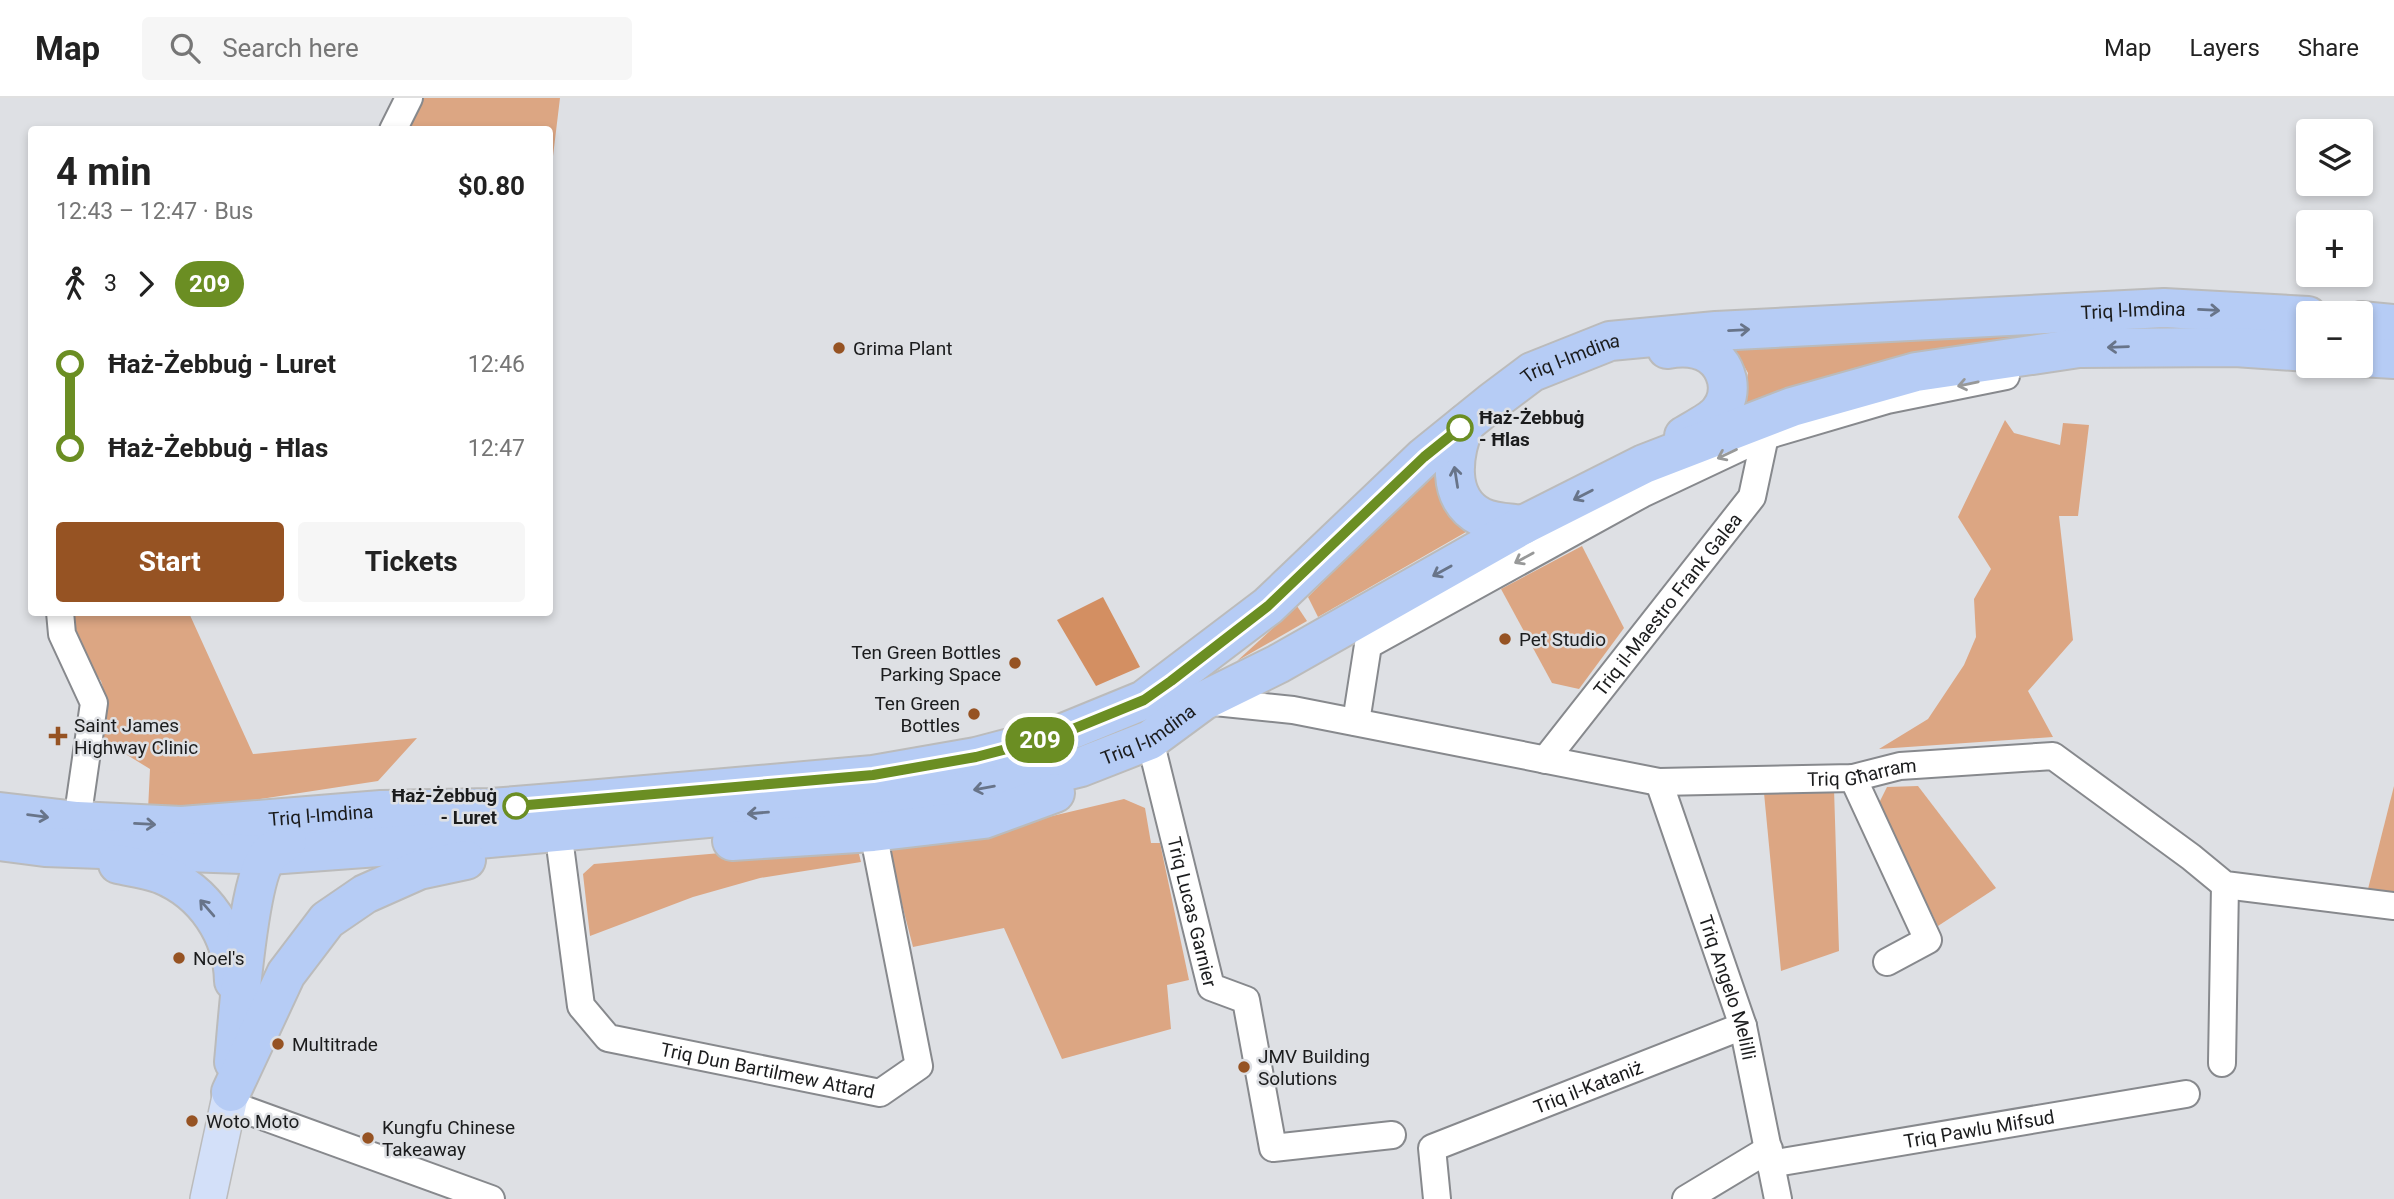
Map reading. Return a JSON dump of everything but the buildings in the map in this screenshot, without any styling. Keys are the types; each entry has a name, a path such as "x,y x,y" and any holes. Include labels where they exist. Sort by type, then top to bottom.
{"highway":[{"name":"Triq l-Imdina","path":"0,812 77,821 182,826 381,810 565,803 873,775 976,757 1056,736 1144,700 1268,606 1424,457 1478,413 1532,372 1610,341 1771,328 2152,309 2296,315"},
{"path":"2373,322 2394,324"},
{"path":"1523,525 1479,516 1461,498 1454,468 1456,446 1478,413 1593,363 1680,347 1709,352 1724,366 1729,390 1720,412 1644,464"},
{"name":"Triq l-Imdina","path":"0,841 44,847 267,859 874,803 1032,779 1081,766 1135,746 1203,701 1278,664 1523,525 1644,464 1792,407 1848,389 1916,372 2079,348 2235,347 2296,351"},
{"path":"2373,357 2394,359"},
{"path":"230,1098 286,974 327,920 365,894 419,870 474,858 873,832 984,819 1059,792 1135,746"},
{"path":"230,1098 246,952 256,889 267,859 286,841 334,827 565,803"},
{"path":"230,1098 266,978 288,939 315,904 362,867 430,843"},
{"path":"44,847 161,874 195,895 215,917 230,948 233,966 230,1098"}],"main road":[{"path":"208,1199 230,1098"}],"street":[{"path":"395,126 409,98"},
{"path":"1356,722 1368,645 1642,494 1765,436 1887,400 2023,373 2079,348"},
{"name":"Triq il-Maestro Frank Galea","path":"1545,760 1752,497 1765,436"},
{"path":"61,616 62,634 94,703 77,821"},
{"path":"1278,664 1283,695 1293,710"},
{"name":"Triq Għarram","path":"1203,701 1293,710 1659,782 1853,778 1900,766 2053,756 2225,885"},
{"name":"Triq Lucas Garnier","path":"1135,746 1211,987 1247,1000 1273,1148 1392,1135"},
{"path":"1853,778 1928,940 1887,962"},
{"name":"Triq Angelo Melilli","path":"1659,782 1743,1026 1778,1199"},
{"name":"Triq Dun Bartilmew Attard","path":"561,853 581,1006 608,1038 880,1093 919,1066 873,832"},
{"path":"2222,1063 2225,885 2394,906"},
{"name":"Triq il-Kataniż","path":"1437,1199 1432,1148 1743,1026"},
{"name":"Triq Pawlu Mifsud","path":"1769,1157 2186,1094"},
{"path":"230,1098 491,1199"},
{"path":"1686,1199 1769,1157"}],"shaded area":[{"path":"408,98 560,98 553,156 553,126 386,126"},
{"path":"2171,320 2279,337 1740,412 1748,373 1733,347"},
{"path":"2005,420 2014,433 2060,445 2063,423 2089,425 2078,516 2059,516 2073,640 2028,691 2053,737 1879,749 1928,719 1964,665 1976,637 1974,599 1991,569 1958,517"},
{"path":"1435,469 1440,496 1473,528 1318,617 1308,597"},
{"path":"1582,546 1624,628 1579,689 1552,683 1501,589"},
{"path":"1103,597 1140,667 1096,686 1057,620"},
{"path":"1297,606 1307,621 1237,661"},
{"path":"72,616 190,616 253,754 417,738 378,781 234,803 148,810 150,769 101,739 107,700 101,681 86,662"},
{"path":"1918,786 1996,888 1938,926 1878,805 1887,787"},
{"path":"2394,786 2394,897 2367,893"},
{"path":"1834,788 1839,951 1781,971 1764,793"},
{"path":"1124,799 1145,808 1151,843 1160,843 1189,980 1167,985 1171,1029 1062,1059 1004,928 913,947 889,854 899,840 1027,822"},
{"path":"847,842 858,850 861,862 760,878 693,897 590,936 583,874 594,864"}],"bus line":[{"name":"209","path":"516,806 873,775 976,757 1056,736 1144,700 1171,681 1268,606 1424,457 1460,428"}],"place":[{"name":"Grima Plant","path":"839,348"},
{"name":"Ħaż-Żebbuġ - Ħlas","path":"1460,428"},
{"name":"Pet Studio","path":"1505,639"},
{"name":"Ten Green Bottles Parking Space","path":"1015,663"},
{"name":"Ten Green Bottles","path":"974,714"},
{"name":"Saint James Highway Clinic","path":"58,736"},
{"name":"Ħaż-Żebbuġ - Luret","path":"516,806"},
{"name":"Noel's","path":"179,958"},
{"name":"Multitrade","path":"278,1044"},
{"name":"JMV Building Solutions","path":"1244,1067"},
{"name":"Woto Moto","path":"192,1121"},
{"name":"Kungfu Chinese Takeaway","path":"368,1138"}]}
